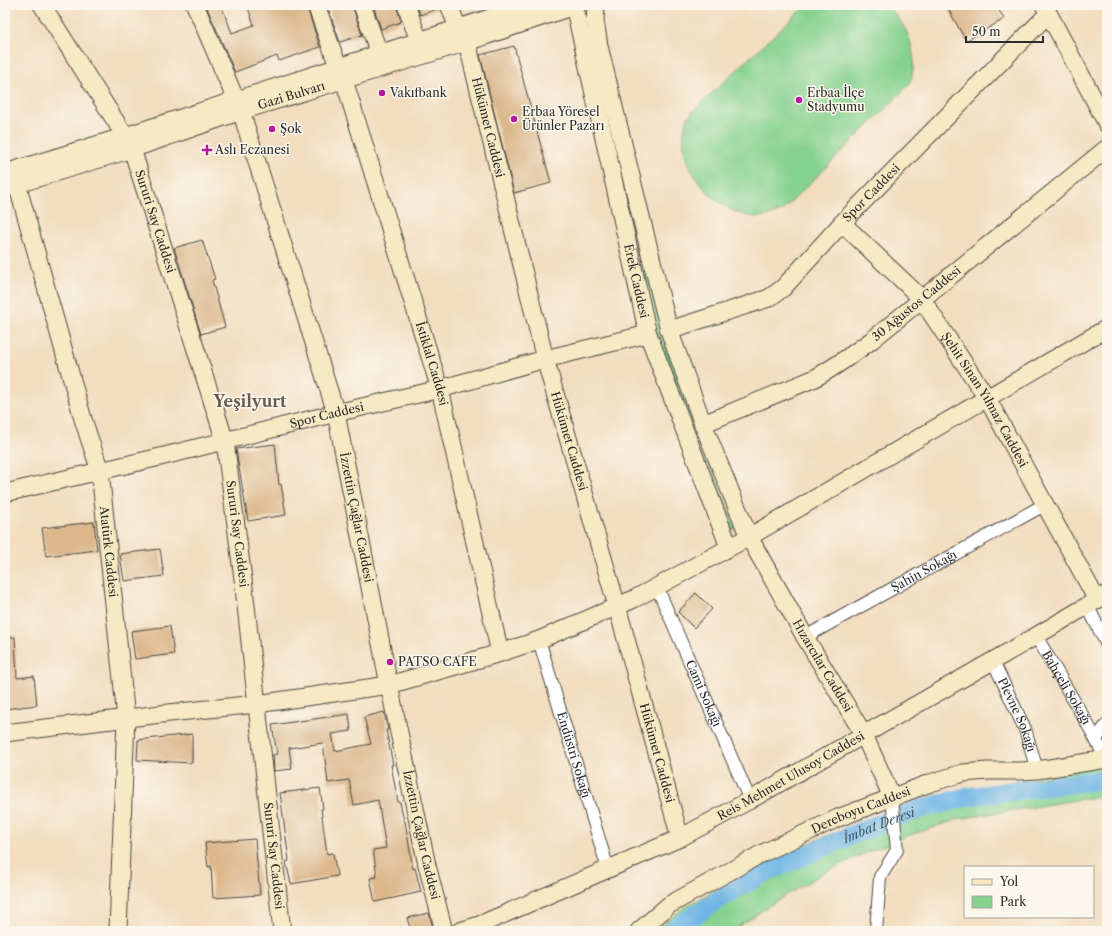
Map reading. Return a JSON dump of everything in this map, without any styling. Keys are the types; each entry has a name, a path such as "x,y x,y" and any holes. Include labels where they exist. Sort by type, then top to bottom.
{"street":[{"name":"Sururi Say Caddesi","path":"42,5 129,142 225,441 243,579 282,931"},
{"name":"İzzettin Çağlar Caddesi","path":"195,5 238,105 336,413 388,686 427,865 444,931"},
{"name":"İstiklal Caddesi","path":"316,5 341,73 440,389 500,653"},
{"path":"362,5 379,53"},
{"path":"406,5 419,41"},
{"name":"Hükümet Caddesi","path":"449,5 462,35 545,359 617,606 680,838"},
{"name":"Gazi Bulvarı","path":"341,73 379,53 419,41 462,35 530,5"},
{"name":"Gazi Bulvarı","path":"7,178 129,142 238,105 462,35 575,5"},
{"name":"Erek Caddesi","path":"575,5 648,334 730,547"},
{"name":"Erek Caddesi","path":"596,5 595,20 599,46 669,330 703,424 749,537"},
{"path":"1046,10 1107,124"},
{"name":"Spor Caddesi","path":"669,330 769,298 777,294 842,223 1046,10"},
{"name":"30 Ağustos Caddesi","path":"703,424 792,388 829,371 872,340 921,298 1107,148"},
{"name":"Atatürk Caddesi","path":"7,178 100,471 126,718 118,931"},
{"name":"Şehit Sinan Yılmaz Caddesi","path":"842,223 921,298 986,398 1097,600"},
{"path":"5,733 257,704 388,686 539,640 657,587 749,537 1107,328"},
{"name":"Spor Caddesi","path":"5,493 440,389 545,359 648,334"},
{"name":"Şahin Sokağı","path":"805,637 1044,505"},
{"name":"Hızarcılar Caddesi","path":"749,537 805,637 864,735 892,797"},
{"name":"Cami Sokağı","path":"657,587 750,800"},
{"path":"1097,600 1107,645"},
{"name":"Reis Mehmet Ulusoy Caddesi","path":"460,931 479,925 680,838 864,735 1097,600"},
{"name":"Bahçeli Sokağı","path":"1036,636 1107,759"},
{"name":"Endüstri Sokağı","path":"539,640 608,869"},
{"name":"Plevne Sokağı","path":"993,661 1025,729 1038,770"},
{"name":"Bahçeli Sokağı","path":"1096,739 1107,724"},
{"name":"Dereboyu Caddesi","path":"639,931 670,905 761,854 838,818 949,776 986,771 1020,772 1107,759"},
{"path":"876,931 880,877 896,850 892,797"}],"green space":[{"name":"Erbaa İlçe Stadyumu","path":"806,5 886,5 899,19 907,34 913,61 911,78 908,86 783,210 764,216 755,217 745,215 726,207 702,186 693,172 687,158 684,143 685,128 690,114"},
{"path":"590,11 697,430 736,529 730,531 655,329 629,208 599,89 582,13"},
{"path":"1107,765 1107,795 959,819 904,837 823,873 772,904 732,931 653,931 685,907 706,895 816,840 867,820 947,793"}],"building":[{"path":"215,5 221,5 232,33 254,25 247,5 306,5 320,47 279,61 277,56 235,72 207,8"},
{"path":"327,5 352,5 362,35 340,42"},
{"path":"373,5 396,5 401,22 381,29"},
{"path":"417,5 439,5 440,8 420,15"},
{"path":"946,5 996,5 1004,19 966,41"},
{"name":"Erbaa Yöresel Ürünler Pazarı","path":"514,46 551,183 514,193 480,55"},
{"path":"202,240 215,279 212,280 225,327 201,334 174,248"},
{"path":"275,444 279,485 281,484 286,515 248,521 236,449"},
{"path":"94,522 97,550 46,556 42,528"},
{"path":"160,549 164,576 124,581 120,554"},
{"path":"696,593 712,609 694,628 678,612"},
{"path":"170,626 174,654 135,659 131,631"},
{"path":"5,637 15,637 17,678 34,676 37,705 5,709"},
{"path":"384,712 393,765 391,765 398,802 400,802 405,821 413,869 415,868 421,892 375,902 370,878 377,877 373,850 386,848 378,800 354,805 349,780 328,783 323,743 289,748 292,769 274,771 273,755 277,754 272,725 349,714 351,731 332,734 335,751 371,744 364,717"},
{"path":"192,734 192,763 137,760 138,740"},
{"path":"320,788 323,809 321,809 327,854 333,853 337,876 291,884 286,862 289,861 280,793"},
{"path":"255,839 260,895 213,898 211,866 208,867 205,843"},
{"path":"429,913 433,928 421,931 411,931 407,918"}],"waterway":[{"name":"İmbat Deresi","path":"671,931 721,898 760,875 871,827 917,810 966,797 1107,779"}],"place":[{"name":"Vakıfbank","path":"382,93"},
{"name":"Erbaa İlçe Stadyumu","path":"799,100"},
{"name":"Erbaa Yöresel Ürünler Pazarı","path":"514,119"},
{"name":"Şok","path":"272,129"},
{"name":"Aslı Eczanesi","path":"207,150"},
{"name":"PATSO CAFE","path":"390,662"}],"district":[{"name":"Yeşilyurt","path":"250,401"}]}
